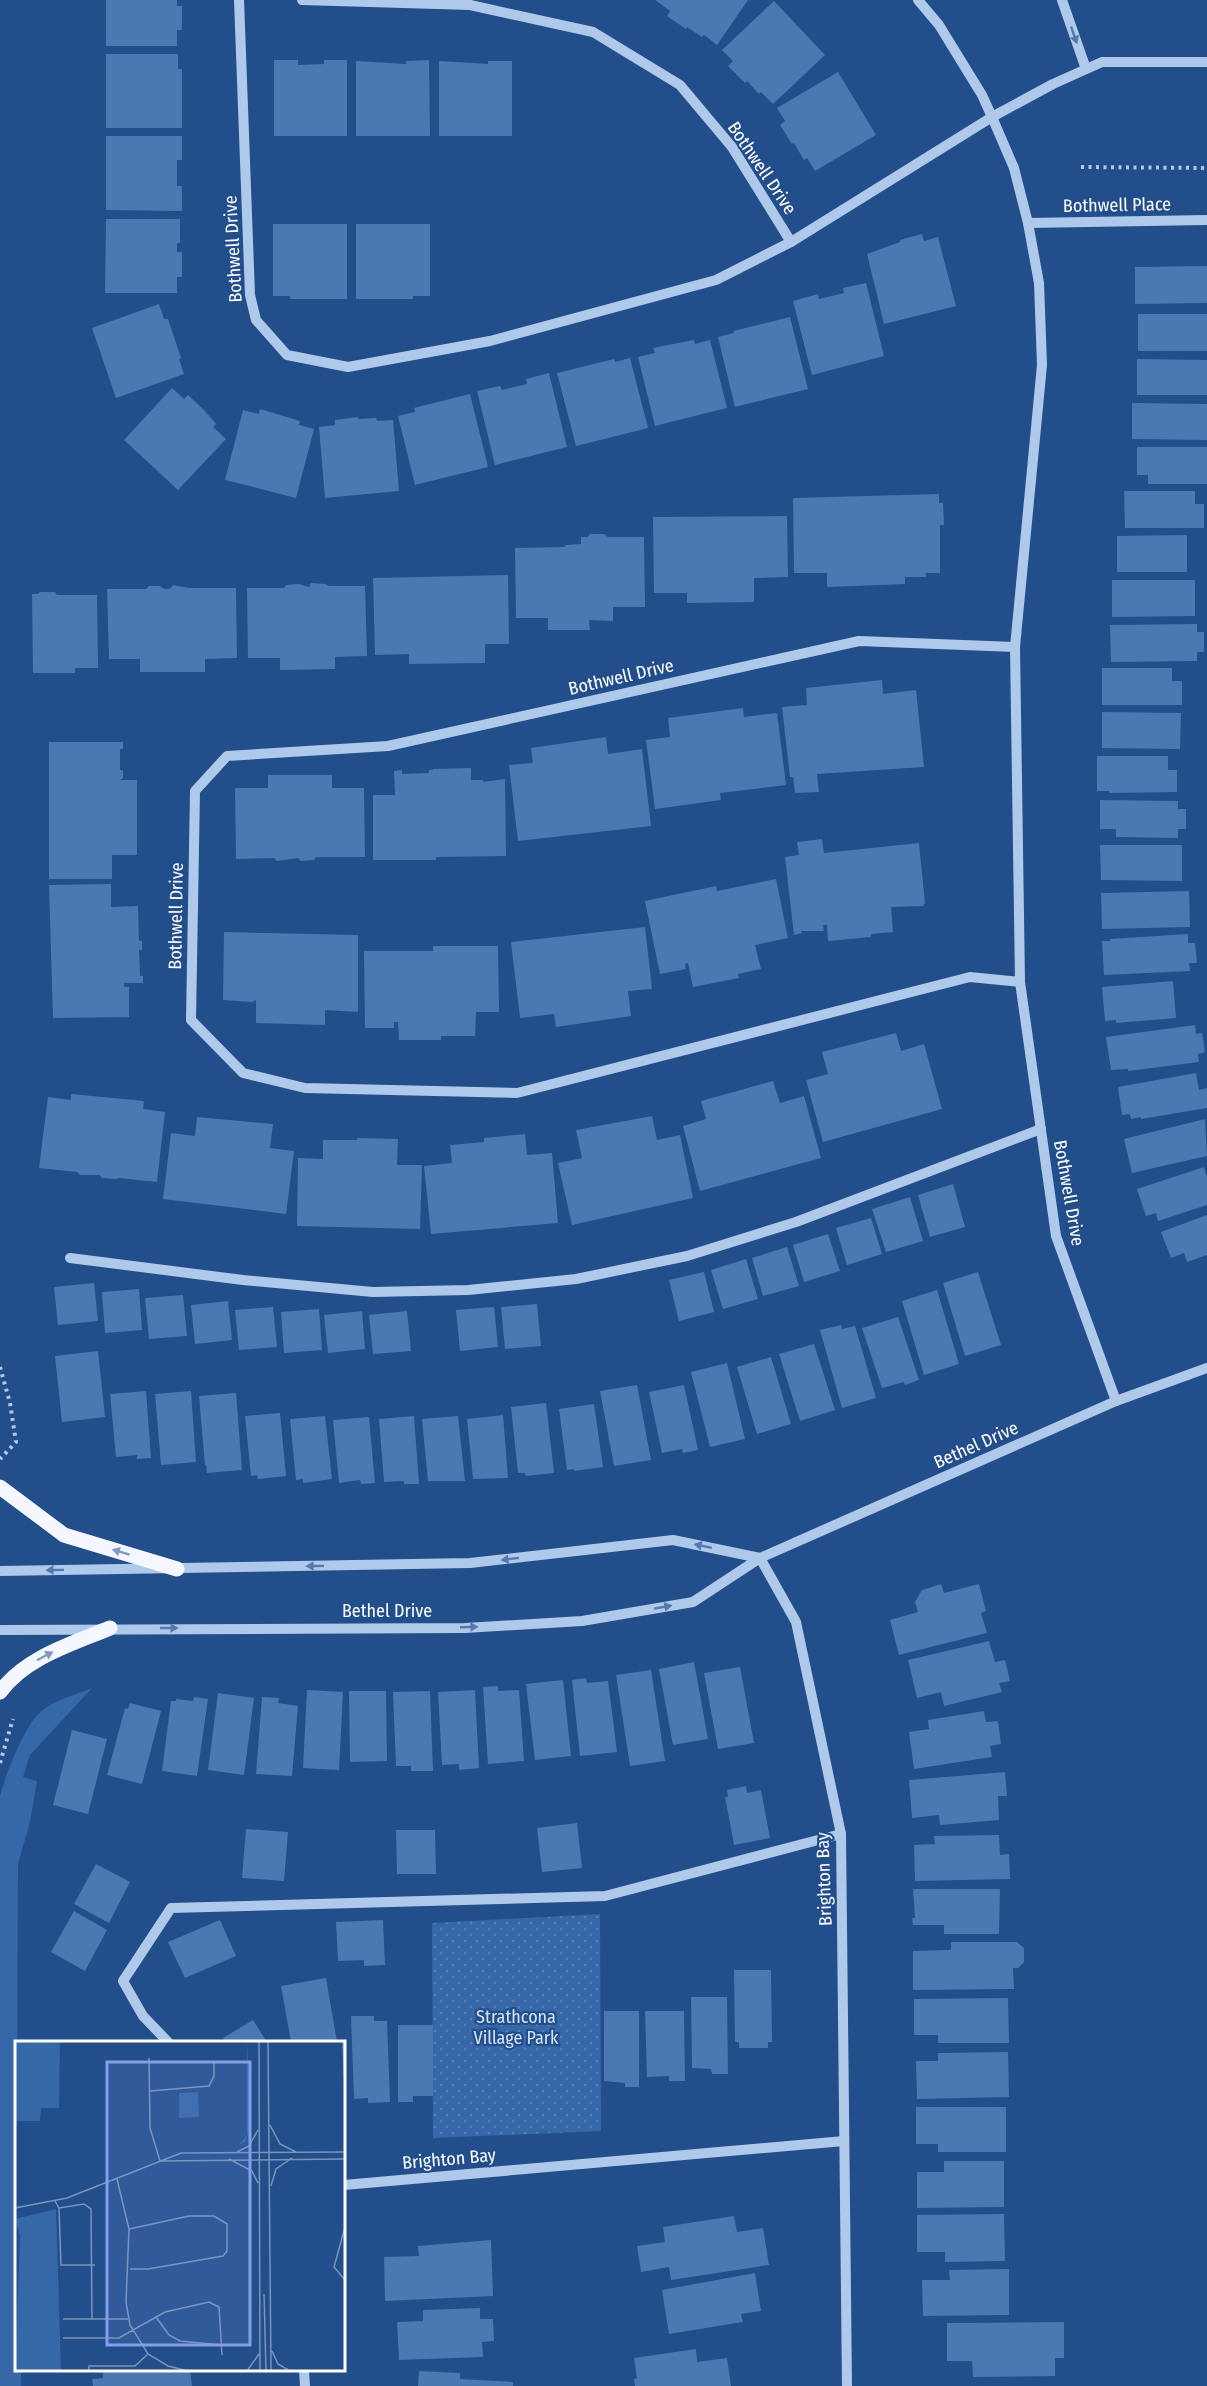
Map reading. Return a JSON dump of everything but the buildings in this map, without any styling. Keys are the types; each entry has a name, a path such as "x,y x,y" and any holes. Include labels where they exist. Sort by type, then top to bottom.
{"main road":[{"path":"0,1487 64,1535 177,1569"},
{"path":"0,1692 7,1683 43,1655 111,1628"}],"street":[{"name":"Bothwell Drive","path":"239,0 250,295 256,320 287,355 348,367 490,341 716,280 791,242 992,117"},
{"name":"Bothwell Drive","path":"302,0 470,5 593,32 680,85 732,147 791,242"},
{"name":"Bothwell Drive","path":"918,0 939,25 982,95 1014,168 1028,222 1039,283 1042,365 1015,647 1020,982 1056,1236 1116,1401"},
{"path":"1062,0 1086,69"},
{"path":"992,117 1053,84 1102,62 1207,62"},
{"name":"Bothwell Place","path":"1028,222 1207,220"},
{"name":"Bothwell Drive","path":"1015,647 859,641 388,746 227,756 195,791 191,1020 243,1074 305,1088 517,1093 970,977 1020,982"},
{"path":"70,1258 243,1280 373,1292 468,1290 576,1279 687,1256 796,1222 1041,1129"},
{"name":"Bethel Drive","path":"0,1630 465,1628 582,1621 693,1602 760,1558 1116,1401 1207,1368"},
{"path":"0,1571 470,1563 673,1540 760,1558"},
{"name":"Brighton Bay","path":"760,1558 796,1622 841,1834 847,2386"},
{"path":"166,2041 143,2016 123,1981 171,1908 605,1896 841,1834"},
{"name":"Brighton Bay","path":"345,2185 844,2141"},
{"path":"304,2371 305,2386"}],"path":[{"path":"1081,167 1207,168"},
{"path":"0,1367 10,1403 16,1442 0,1459"},
{"path":"0,1763 13,1719"}],"green space":[{"path":"92,1688 30,1755 23,1777 37,1781 30,1822 18,1864 17,2041 15,2041 15,2371 21,2371 21,2386 0,2386 0,1796 17,1749 30,1725 44,1709"},
{"name":"Strathcona Village Park","path":"600,1914 601,2131 433,2138 432,1923"}]}
